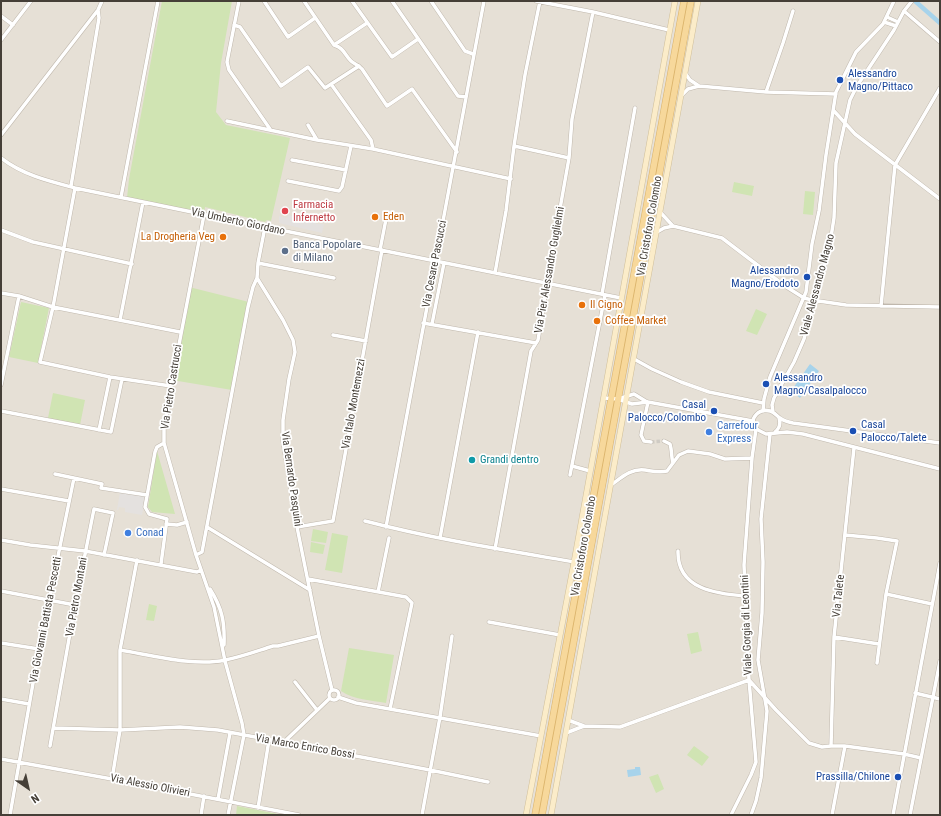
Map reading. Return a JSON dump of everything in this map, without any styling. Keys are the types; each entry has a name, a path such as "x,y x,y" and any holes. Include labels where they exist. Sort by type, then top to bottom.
{"main road":[{"name":"Via Cristoforo Colombo","path":"535,815 684,1"},
{"name":"Via Cristoforo Colombo","path":"542,815 691,1"}],"street":[{"path":"1,40 31,1"},
{"path":"1,135 98,10 102,1"},
{"path":"121,197 158,1"},
{"path":"239,1 228,62 229,70 270,129"},
{"path":"264,1 288,37 315,18"},
{"path":"304,1 334,45 341,47 352,62 359,66 388,106 412,89 457,152"},
{"path":"352,1 392,58 418,39"},
{"path":"392,1 458,96 466,97"},
{"path":"431,1 466,51 473,54"},
{"name":"Via Cesare Pascucci","path":"386,527 484,1"},
{"path":"495,273 538,1 669,30"},
{"name":"Via Cristoforo Colombo","path":"526,815 574,562 675,1"},
{"name":"Via Cristoforo Colombo","path":"551,815 661,213 698,1"},
{"name":"Viale Alessandro Magno","path":"763,411 763,403 775,365 804,298 807,286 812,244 819,211 836,94 856,52 884,22 894,1"},
{"name":"Viale Alessandro Magno","path":"773,412 773,400 800,351 832,237 835,210 836,163 850,102 854,91 896,26 905,9 912,1"},
{"path":"905,9 940,42"},
{"path":"98,10 99,18 63,249 53,307 40,362 110,377 171,386"},
{"path":"766,92 793,11"},
{"name":"Via Pier Alessandro Guglielmi","path":"495,549 532,350 539,334 569,158 572,119 593,12"},
{"path":"1,16 13,25"},
{"path":"887,17 898,22"},
{"path":"884,22 896,26"},
{"path":"334,45 367,23"},
{"path":"234,25 240,27 281,86 308,67 325,88 359,66"},
{"path":"686,73 690,80 699,86"},
{"path":"331,84 371,140 373,149"},
{"path":"682,95 688,89 699,86 766,92 836,94"},
{"path":"881,306 895,165 940,88"},
{"path":"570,475 604,295 636,108"},
{"path":"834,111 855,134 940,199"},
{"path":"227,121 317,140 373,149 511,179"},
{"path":"308,125 317,140"},
{"path":"288,181 339,191 342,187 351,146"},
{"path":"514,146 569,158"},
{"name":"Via Umberto Giordano","path":"1,158 26,173 44,180 73,187 204,215 547,282 621,298"},
{"path":"292,160 346,170"},
{"path":"120,320 144,202"},
{"path":"661,213 673,226"},
{"name":"Via Italo Montemezzi","path":"298,527 334,521 388,214"},
{"name":"Via Pietro Castrucci","path":"166,524 167,519 149,514 145,507 156,447 164,443 164,429 180,332 204,215"},
{"path":"657,232 664,228 673,226 722,238 785,286 804,298 815,301 839,305 940,307"},
{"path":"196,555 202,552 252,287 257,278 265,227"},
{"path":"1,230 33,242 132,264"},
{"name":"Via Cesare Pascucci","path":"432,324 444,263"},
{"path":"258,264 334,278"},
{"name":"Via Bernardo Pasquini","path":"257,278 283,320 293,340 295,352 289,379 283,420 283,442 290,487 319,636 332,690"},
{"name":"Via Cristoforo Colombo","path":"624,287 633,278"},
{"path":"1,293 19,296 53,307 180,332"},
{"path":"1,385 19,296"},
{"path":"423,323 536,343"},
{"path":"440,538 478,332"},
{"path":"333,335 366,341"},
{"path":"634,359 681,382 709,392 763,403"},
{"path":"99,430 110,377"},
{"path":"1,411 111,432 122,379"},
{"path":"618,399 634,394 648,402"},
{"path":"604,398 618,399 632,404 648,402 753,421"},
{"path":"648,402 641,435 644,441 651,442"},
{"path":"940,443 793,423 779,418 773,412 768,410 755,415 753,421 756,429 763,433 770,434 787,432 803,434 940,469"},
{"path":"774,433 780,427 779,418"},
{"name":"Viale Gorgia di Leontini","path":"730,815 751,775 756,762 749,680 745,557 752,458 756,429"},
{"name":"Viale Gorgia di Leontini","path":"752,815 761,778 767,711 758,660 762,613 763,562 761,519 770,434"},
{"path":"664,441 670,444 673,463"},
{"path":"164,443 196,555 214,607 231,688 242,723 244,735 228,815"},
{"name":"Via Talete","path":"831,746 834,637 854,448"},
{"path":"611,485 634,471 664,472 669,470 681,453 688,451 725,458 752,458"},
{"path":"572,466 590,471"},
{"path":"55,474 102,484 101,488 147,495"},
{"name":"Via Giovanni Battista Pescetti","path":"10,815 39,649 74,478"},
{"path":"1,489 69,500"},
{"name":"Via Pietro Montani","path":"50,746 94,509 113,513 104,555"},
{"name":"Via Cristoforo Colombo","path":"595,523 606,513"},
{"path":"365,521 386,527 495,549 574,562"},
{"path":"160,564 166,524 177,525 187,522"},
{"path":"206,527 310,590"},
{"path":"845,535 897,541 886,594 877,662"},
{"path":"378,592 389,538"},
{"path":"1,540 85,551 197,572 202,570"},
{"path":"678,551 678,561 681,570 694,583 711,591 726,595 746,596"},
{"path":"112,779 120,730 120,650 137,560"},
{"path":"893,815 940,563"},
{"path":"308,579 406,597 412,603 390,709"},
{"path":"207,584 219,604 223,617 225,630 223,649"},
{"path":"1,591 75,605"},
{"path":"886,594 932,604"},
{"path":"489,622 560,635"},
{"path":"494,623 494,628"},
{"path":"120,650 190,661 225,660 273,646 319,636"},
{"path":"422,815 440,717 452,636"},
{"path":"834,637 879,644"},
{"path":"1,643 39,649"},
{"path":"910,815 940,661"},
{"path":"568,720 584,726 620,727 749,680 809,743 822,747 845,746 922,758"},
{"path":"295,682 317,710"},
{"path":"283,743 330,698 329,694 332,690 337,692 338,697"},
{"path":"915,694 940,699"},
{"path":"330,698 335,699 338,697 356,703 541,736"},
{"path":"1,699 29,704"},
{"path":"566,733 584,726"},
{"name":"Via Marco Enrico Bossi","path":"54,728 120,730 180,727 218,730 488,782"},
{"path":"218,799 230,733"},
{"path":"258,808 269,740"},
{"path":"832,815 845,746"},
{"name":"Via Alessio Olivieri","path":"1,759 299,815"},
{"path":"201,815 204,796"}],"shaded area":[{"path":"1,1 940,1 940,815 1,815"},
{"path":"288,215 302,218 301,221 304,219 317,221 316,224 324,224 322,233 279,223 279,216 287,218"},
{"path":"120,492 146,496 142,515 125,512 125,508 119,507 117,510"}],"green space":[{"path":"162,1 232,1 221,63 216,112 226,125 290,138 271,221 267,220 265,222 205,207 204,215 127,198 129,179"},
{"path":"734,182 754,186 752,196 732,192"},
{"path":"805,191 815,192 813,215 803,214"},
{"path":"189,287 249,302 232,390 172,380"},
{"path":"21,302 49,308 38,363 9,357"},
{"path":"756,309 767,314 757,335 746,331"},
{"path":"53,393 85,400 80,425 48,418"},
{"path":"157,451 175,514 152,512 148,507"},
{"path":"313,529 328,532 326,543 311,541"},
{"path":"332,533 348,536 342,573 325,570"},
{"path":"311,542 325,545 323,554 310,552"},
{"path":"149,604 157,606 154,621 146,620"},
{"path":"698,632 702,651 691,654 687,634"},
{"path":"349,648 394,655 386,703 357,698 341,691"},
{"path":"694,746 709,757 702,766 687,755"},
{"path":"658,774 664,789 656,793 649,777"},
{"path":"237,806 283,815 236,815"}],"water":[{"path":"810,364 819,371 800,398 791,391"},
{"path":"635,767 640,767 641,775 628,777 627,770 635,769"}],"waterway":[{"path":"915,1 940,23"}],"tunnel":[{"path":"651,442 664,441"}],"place":[{"name":"Alessandro Magno/Pittaco","path":"840,80"},
{"name":"Farmacia Infernetto","path":"285,211"},
{"name":"Eden","path":"375,217"},
{"name":"La Drogheria Veg","path":"223,237"},
{"name":"Banca Popolare di Milano","path":"285,251"},
{"name":"Alessandro Magno/Erodoto","path":"807,277"},
{"name":"Il Cigno","path":"582,305"},
{"name":"Coffee Market","path":"597,321"},
{"name":"Alessandro Magno/Casalpalocco","path":"766,384"},
{"name":"Casal Palocco/Colombo","path":"714,411"},
{"name":"Casal Palocco/Talete","path":"853,431"},
{"name":"Carrefour Express","path":"709,432"},
{"name":"Grandi dentro","path":"472,460"},
{"name":"Conad","path":"128,533"},
{"name":"Prassilla/Chilone","path":"898,777"}]}
